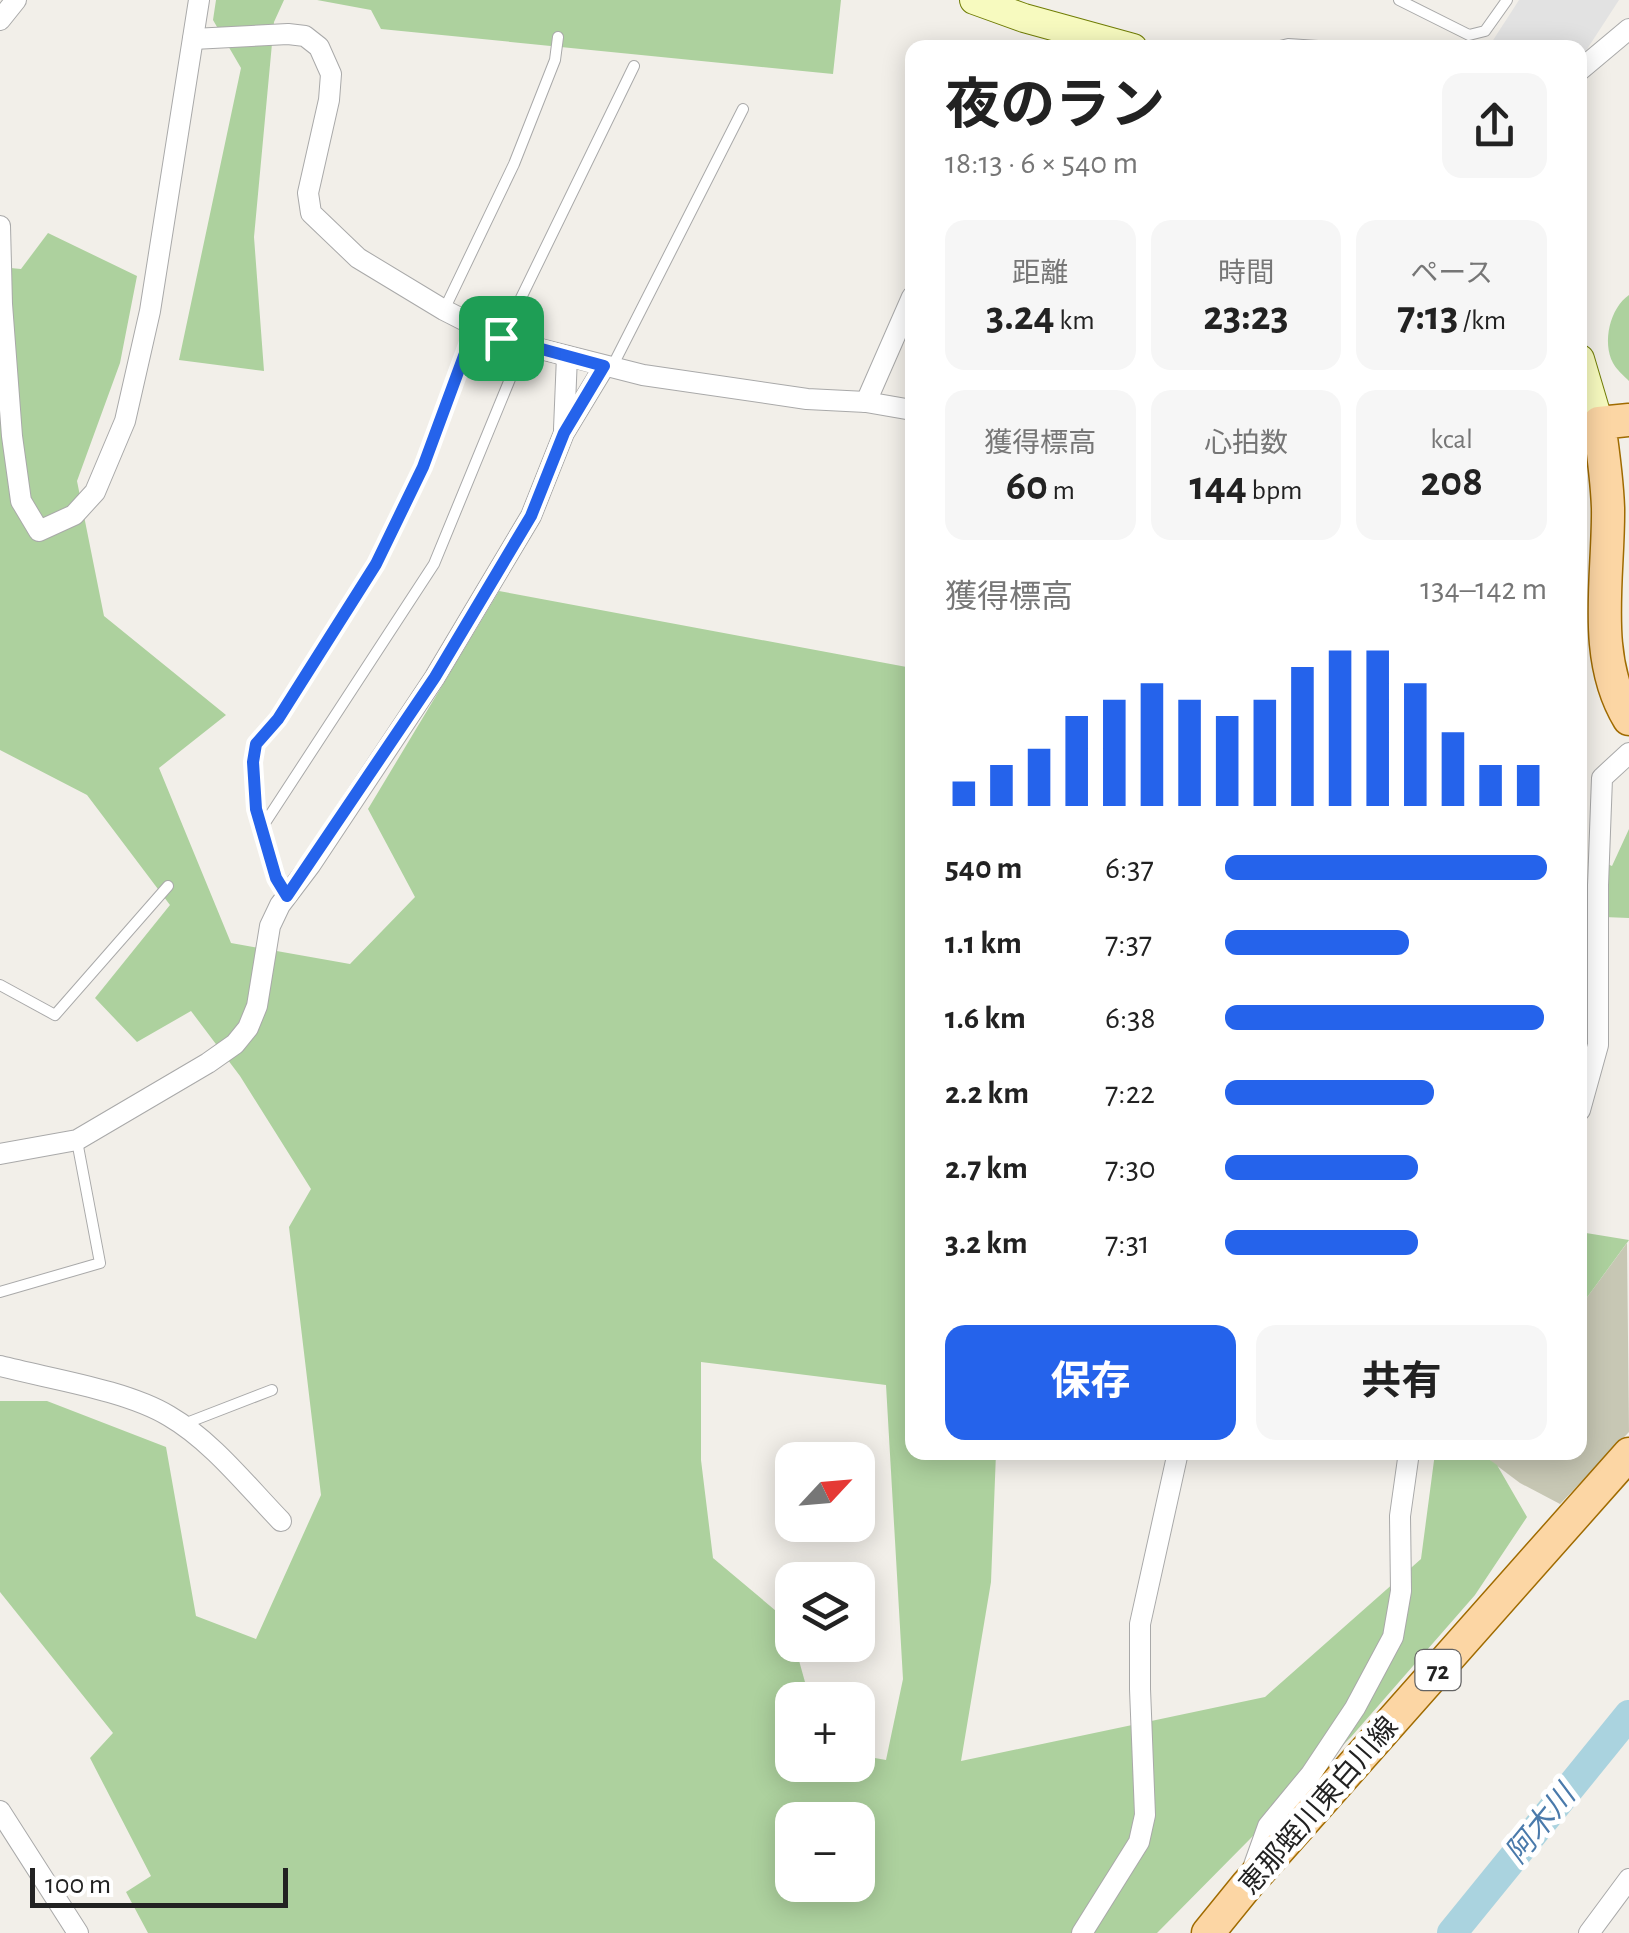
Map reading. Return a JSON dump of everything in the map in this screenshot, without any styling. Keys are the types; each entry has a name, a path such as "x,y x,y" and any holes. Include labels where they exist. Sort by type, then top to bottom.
{"main road":[{"path":"1614,422 1593,576 1614,688 1629,719"},
{"name":"恵那蛭川東白川線","path":"1208,1933 1629,1454"}],"street":[{"path":"0,20 16,0"},
{"path":"0,226 12,436 21,502 38,531 74,515 95,492 125,422 150,311 199,0"},
{"path":"974,0 1104,40"},
{"path":"1587,64 1629,29"},
{"path":"193,39 288,34 305,36 319,48 331,74 308,193 312,214 358,258 444,310 501,338 608,367 807,400 866,402 905,409"},
{"path":"866,402 905,313"},
{"path":"564,433 568,356"},
{"path":"0,1154 77,1140 235,1044 248,1028 257,1006 270,926 435,677 531,516 564,433 608,367"},
{"path":"1587,372 1614,422"},
{"path":"1587,1085 1598,1045 1602,778 1629,753"},
{"path":"0,1366 144,1404 183,1425 282,1521"},
{"path":"1082,1933 1139,1842 1146,1815 1140,1624 1176,1460"},
{"path":"1247,1885 1268,1826 1311,1774 1356,1708 1393,1637 1401,1591 1400,1516 1408,1460"},
{"path":"0,1811 78,1933"},
{"path":"1588,1933 1629,1879"}],"lane":[{"path":"1399,0 1469,35 1478,34 1492,23 1508,0"},
{"path":"1476,40 1478,34"},
{"path":"444,310 514,164 555,60 558,37"},
{"path":"501,338 634,66"},
{"path":"608,367 743,109"},
{"path":"287,896 276,878 262,829 255,794 256,744 278,719 376,564 423,467 475,326"},
{"path":"262,829 434,564 524,345"},
{"path":"0,985 55,1015 168,886"},
{"path":"0,1292 100,1263 77,1140"},
{"path":"183,1425 272,1390"}],"shaded area":[{"path":"1519,0 1619,0 1587,49 1587,40 1493,40"},
{"path":"1627,1243 1629,1432 1560,1504 1520,1483 1489,1460 1587,1460 1587,1297"}],"green space":[{"path":"216,0 284,0 274,22 254,237 264,371 179,360 241,68 213,20"},
{"path":"317,0 841,0 833,74 381,29 371,10"},
{"path":"48,233 137,276 120,363 77,481 104,616 226,715 159,768 231,943 350,964 415,897 368,809 499,591 905,667 905,1460 996,1460 991,1582 961,1761 1265,1697 1421,1559 1434,1460 1490,1460 1497,1465 1527,1517 1475,1595 1351,1737 1157,1933 148,1933 126,1892 151,1876 90,1758 113,1733 0,1592 0,1401 47,1401 166,1447 196,1616 256,1639 321,1495 289,1227 311,1189 240,1076 191,1011 137,1042 95,998 170,905 87,795 0,750 0,267 21,269"},
{"path":"1629,295 1629,381 1613,363 1608,336 1617,308"},
{"path":"1629,829 1629,918 1604,917 1605,863 1612,866"},
{"path":"1587,1233 1629,1240 1587,1297"}],"waterway":[{"name":"阿木川","path":"1452,1933 1629,1715"}],"route":[{"path":"475,326 501,338 604,366 564,433 531,516 435,677 287,896 276,878 256,809 256,744 278,719 376,564 423,467 475,326"}]}
